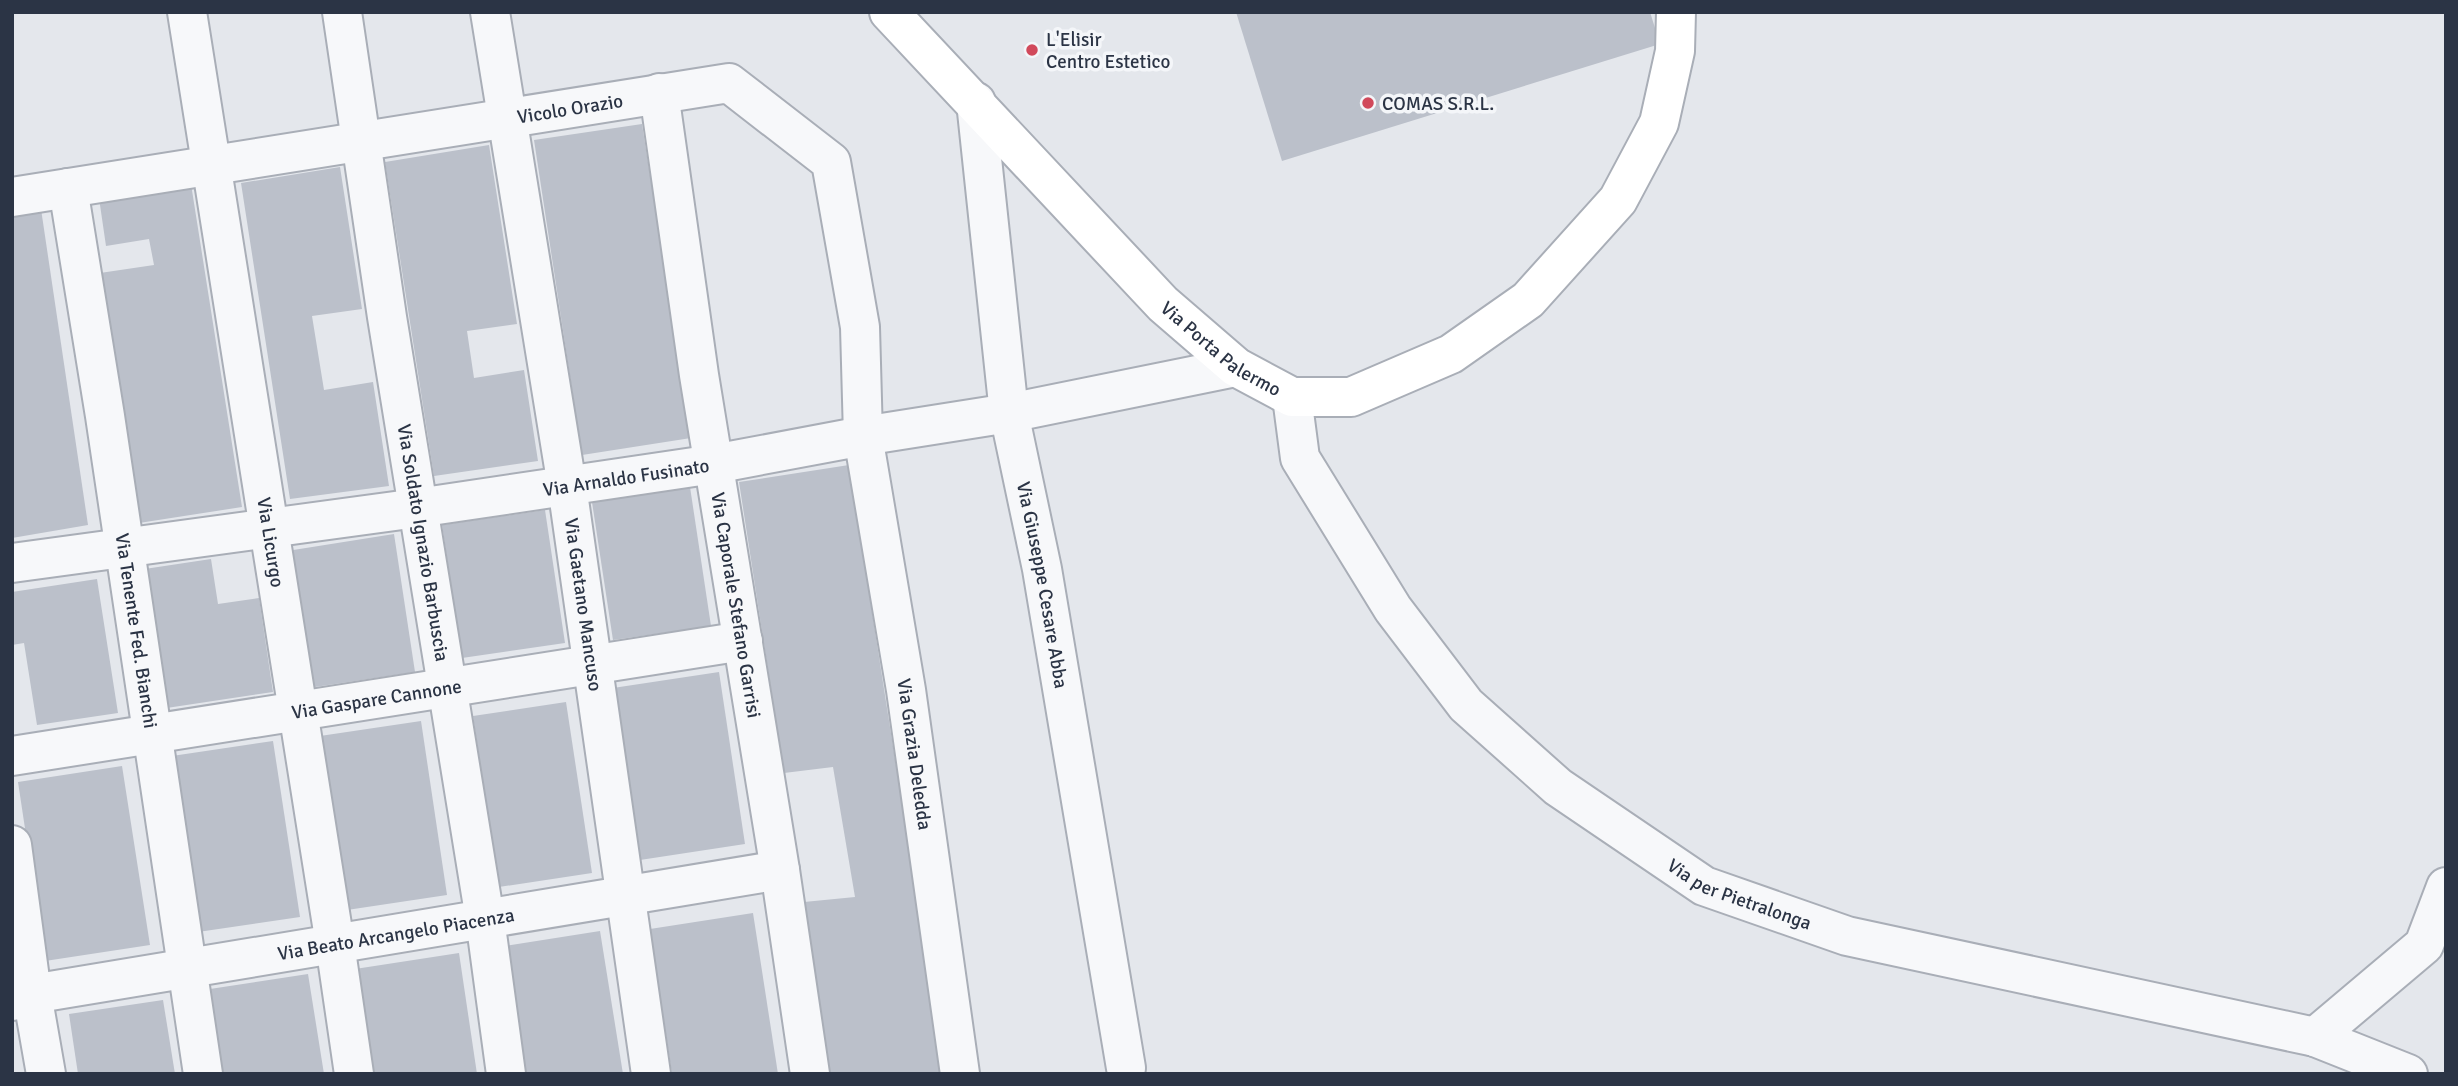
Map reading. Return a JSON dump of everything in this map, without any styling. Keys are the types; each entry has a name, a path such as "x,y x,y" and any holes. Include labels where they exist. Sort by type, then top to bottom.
{"street":[{"name":"Via Licurgo","path":"187,12 354,1074"},
{"name":"Via Soldato Ignazio Barbuscia","path":"342,12 417,508 485,919 506,1074"},
{"name":"Via Gaetano Mancuso","path":"490,12 567,486 651,1074"},
{"name":"Via Porta Palermo","path":"888,12 976,102 1163,304 1236,367 1292,397 1351,397 1451,354 1528,300 1618,200 1659,123 1675,51 1676,12"},
{"name":"Vicolo Orazio","path":"12,197 729,83 831,162 860,327 863,436"},
{"name":"Via Caporale Stefano Garrisi","path":"659,93 699,375 780,870 810,1074"},
{"name":"Via Giuseppe Cesare Abba","path":"976,102 1009,413 1042,569 1126,1068"},
{"name":"Via Tenente Fed. Bianchi","path":"68,187 125,548 202,1074"},
{"name":"Via Arnaldo Fusinato","path":"12,563 714,464 863,436 1009,413 1236,367"},
{"name":"Via per Pietralonga","path":"1292,397 1300,458 1392,609 1466,705 1558,787 1704,886 1847,936 2315,1037 2408,1074"},
{"name":"Via Grazia Deledda","path":"863,436 906,690 960,1074"},
{"name":"Via Gaspare Cannone","path":"12,756 743,641"},
{"path":"12,845 22,997 46,1074"},
{"name":"Via Beato Arcangelo Piacenza","path":"22,997 780,870"},
{"path":"2315,1037 2424,945 2446,887"}],"building":[{"name":"COMAS S.R.L.","path":"1236,12 1650,12 1660,44 1282,161"},
{"path":"642,124 691,438 582,455 534,140"},
{"path":"489,145 517,324 467,331 474,378 524,370 538,461 434,476 385,162"},
{"path":"340,167 362,309 312,316 324,390 373,382 389,486 290,499 241,183"},
{"path":"191,184 242,507 139,523 100,273 154,265 149,239 106,246 99,198"},
{"path":"41,209 88,525 12,538 12,214"},
{"path":"849,465 915,887 940,1074 827,1074 804,902 855,897 833,767 784,773 739,482"},
{"path":"690,487 711,626 613,640 592,502"},
{"path":"545,510 565,643 462,658 442,525"},
{"path":"394,534 415,672 308,688 287,551"},
{"path":"211,559 218,604 259,598 273,692 160,709 138,570"},
{"path":"97,579 118,713 37,725 24,643 12,645 12,592"},
{"path":"719,672 745,844 640,860 613,688"},
{"path":"566,702 592,873 499,887 473,716"},
{"path":"421,721 447,895 347,910 320,736"},
{"path":"273,741 300,917 198,932 172,756"},
{"path":"122,766 150,945 45,961 18,782"},
{"path":"753,913 778,1074 672,1074 650,929"},
{"path":"600,931 623,1074 524,1074 504,946"},
{"path":"459,953 477,1074 371,1074 355,969"},
{"path":"308,974 324,1074 223,1074 210,989"},
{"path":"163,1000 175,1074 78,1074 69,1014"}],"place":[{"name":"L'Elisir Centro Estetico","path":"1032,50"},
{"name":"COMAS S.R.L.","path":"1368,103"}]}
